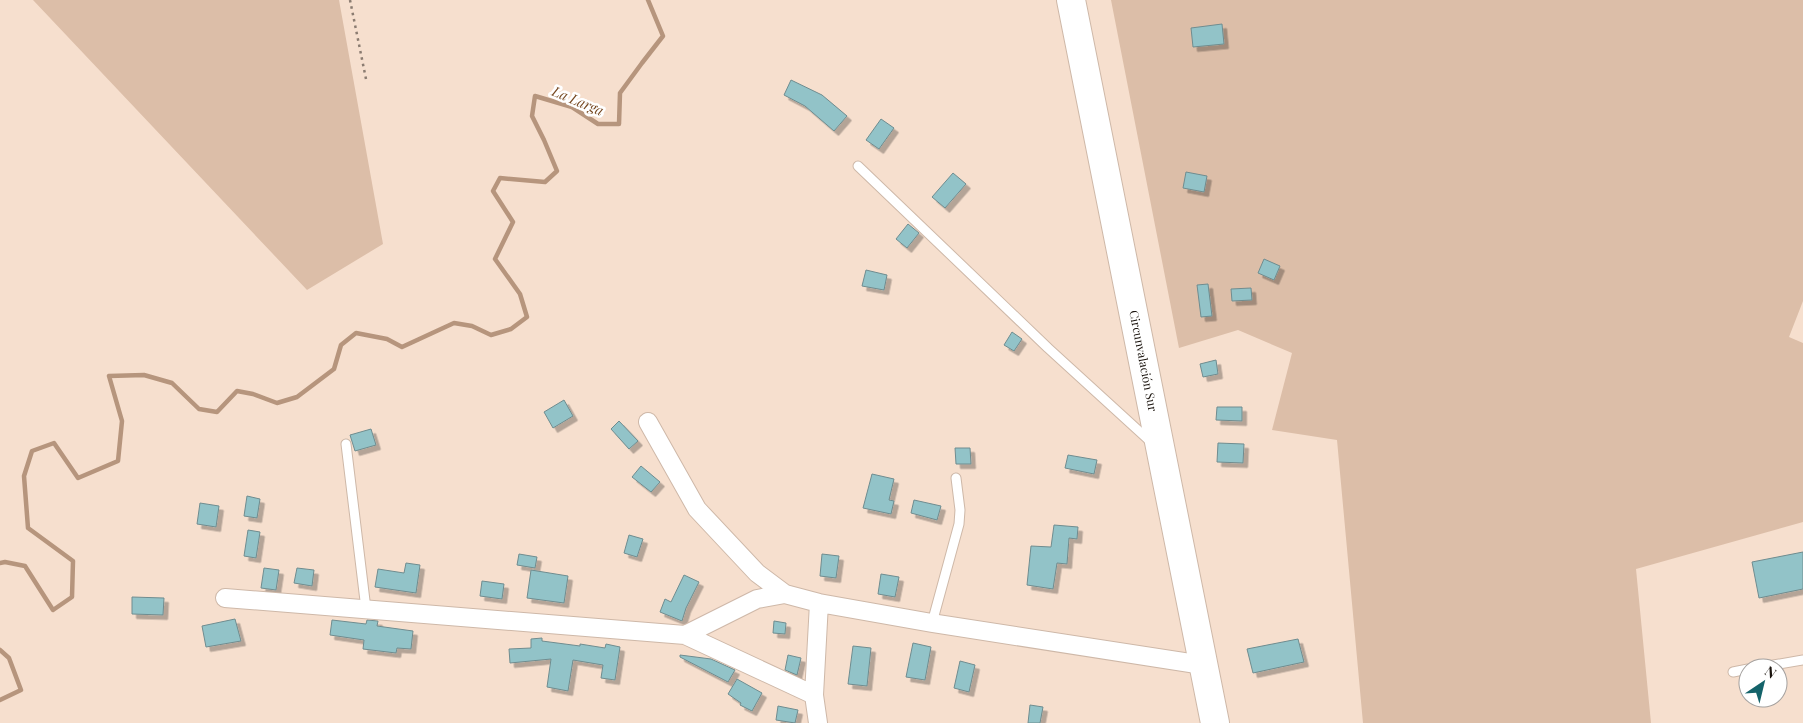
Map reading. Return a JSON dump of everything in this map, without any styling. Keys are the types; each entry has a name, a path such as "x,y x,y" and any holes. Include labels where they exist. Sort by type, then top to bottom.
{"main road":[{"name":"Circunvalación Sur","path":"1071,0 1215,723"}],"street":[{"path":"648,422 697,509 757,573 785,594"},
{"path":"684,635 756,599 785,594 932,623 1203,665"},
{"path":"224,598 684,635 814,695"},
{"path":"818,723 814,695 820,602"}],"lane":[{"path":"858,166 1048,348 1161,451"},
{"path":"346,444 366,609"},
{"path":"932,623 958,524 960,510 956,478"},
{"path":"1788,663 1803,660"},
{"path":"1733,672 1738,671"}],"path":[{"path":"350,0 366,79"}],"shaded area":[{"path":"33,0 339,0 383,244 307,290"},
{"path":"1111,0 1803,0 1803,301 1789,337 1803,343 1803,522 1636,569 1651,723 1363,723 1337,440 1272,430 1292,353 1238,330 1179,348"}],"building":[{"path":"1222,24 1224,44 1193,47 1191,28"},
{"path":"791,80 822,95 847,116 834,131 805,106 784,95"},
{"path":"881,119 894,128 879,149 866,140"},
{"path":"1186,172 1207,176 1204,192 1183,188"},
{"path":"953,173 966,184 945,208 932,197"},
{"path":"908,224 919,233 907,248 896,239"},
{"path":"1264,259 1280,266 1274,280 1258,273"},
{"path":"866,270 887,275 884,290 862,286"},
{"path":"1208,284 1212,316 1201,317 1197,285"},
{"path":"1251,288 1252,300 1232,301 1231,289"},
{"path":"1012,332 1022,339 1014,351 1004,345"},
{"path":"1216,360 1218,374 1203,377 1200,364"},
{"path":"564,400 573,416 553,428 544,412"},
{"path":"1217,407 1242,407 1242,421 1216,420"},
{"path":"619,421 638,441 629,449 611,429"},
{"path":"371,429 376,445 355,451 350,435"},
{"path":"1218,443 1244,444 1243,463 1217,462"},
{"path":"955,448 970,448 971,464 956,464"},
{"path":"1068,455 1097,460 1094,474 1065,468"},
{"path":"641,466 660,482 651,492 632,477"},
{"path":"872,474 894,479 889,500 894,501 891,514 863,508"},
{"path":"247,496 260,499 257,518 244,516"},
{"path":"914,500 941,506 937,520 911,513"},
{"path":"200,503 219,506 216,527 197,524"},
{"path":"1054,525 1078,527 1077,539 1069,538 1067,564 1057,563 1053,589 1027,585 1031,546 1051,547"},
{"path":"248,530 260,532 256,558 244,556"},
{"path":"629,535 643,539 637,557 624,553"},
{"path":"1803,552 1803,589 1759,598 1752,562"},
{"path":"519,554 537,557 535,568 517,565"},
{"path":"822,554 839,556 836,578 820,576"},
{"path":"406,563 420,565 416,593 375,587 378,569 404,573"},
{"path":"264,568 279,570 276,590 261,588"},
{"path":"297,568 314,570 312,586 294,583"},
{"path":"531,570 568,576 564,603 527,598"},
{"path":"881,574 899,577 895,597 878,594"},
{"path":"684,575 699,582 686,608 682,621 660,612 665,599 671,602"},
{"path":"482,581 504,584 502,599 480,596"},
{"path":"132,597 164,598 163,615 132,614"},
{"path":"235,619 241,641 206,647 202,626"},
{"path":"332,620 366,624 367,620 378,621 377,626 413,631 411,649 397,648 396,653 363,649 364,640 330,635"},
{"path":"774,621 786,623 785,634 773,633"},
{"path":"542,638 542,641 580,646 580,644 605,648 606,644 620,647 615,680 601,678 603,665 573,660 568,691 547,687 551,659 510,663 509,649 531,648 531,639"},
{"path":"1298,639 1304,662 1253,673 1247,649"},
{"path":"913,643 931,647 925,680 906,677"},
{"path":"853,646 871,648 867,686 848,684"},
{"path":"680,655 711,659 735,670 728,682 680,657"},
{"path":"788,655 801,658 797,675 785,670"},
{"path":"960,661 975,665 969,692 954,688"},
{"path":"737,679 762,693 752,711 740,705 741,703 728,694"},
{"path":"1030,705 1043,707 1040,723 1028,723"},
{"path":"778,706 798,710 795,723 776,720"}],"waterway":[{"name":"La Larga","path":"0,563 5,562 25,566 53,610 72,597 73,561 28,528 24,476 32,451 54,443 78,478 118,461 122,421 109,376 144,375 172,383 199,409 217,412 237,391 253,394 277,403 297,397 334,369 341,345 356,333 387,339 402,347 454,323 472,326 491,335 511,329 527,317 520,294 495,259 513,222 493,191 500,178 545,182 557,171 532,116 535,96 572,107 598,124 619,124 620,93 663,36 648,0"},
{"name":"La Larga","path":"0,650 9,658 21,690 0,700"}]}
